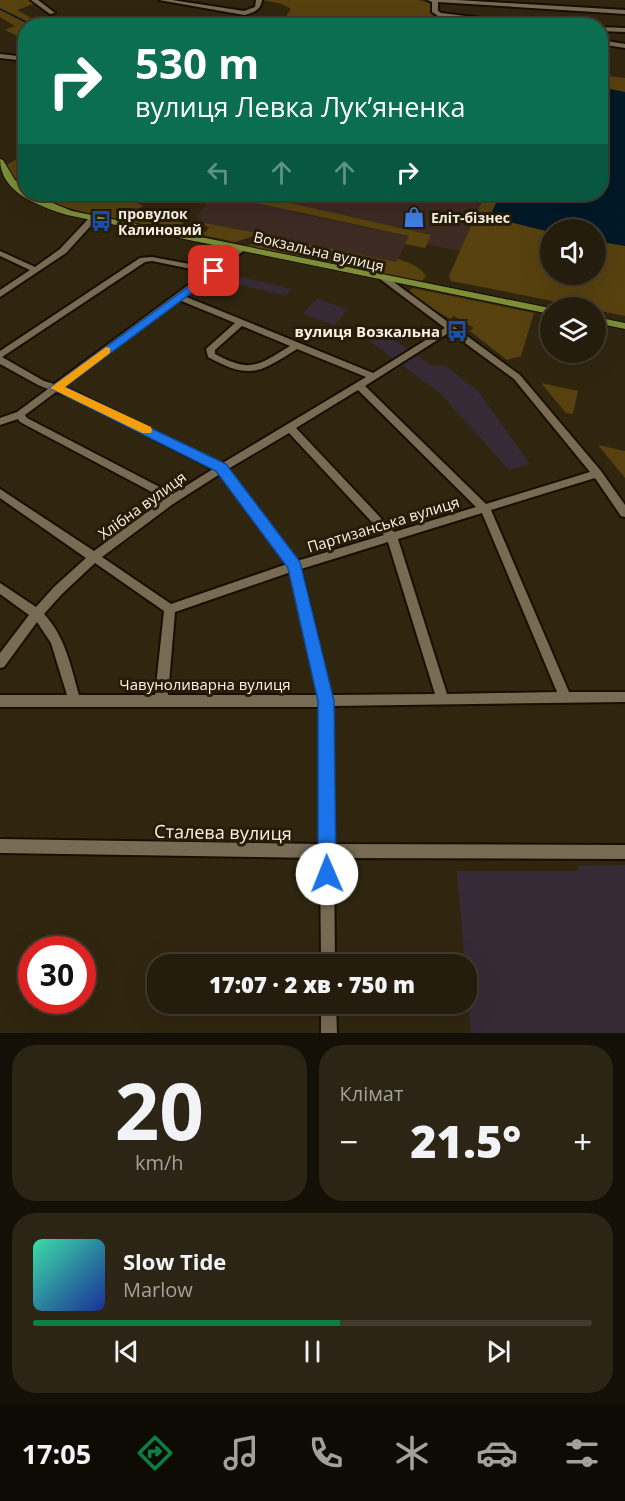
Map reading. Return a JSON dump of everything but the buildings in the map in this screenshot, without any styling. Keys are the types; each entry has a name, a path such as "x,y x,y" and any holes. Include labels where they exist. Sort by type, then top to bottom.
{"main road":[{"name":"Вокзальна вулиця","path":"0,162 10,181 18,188"},
{"name":"Вокзальна вулиця","path":"38,201 59,210 93,219 384,279"},
{"path":"384,279 540,309"},
{"path":"606,322 625,326"}],"street":[{"path":"34,0 52,13"},
{"path":"162,0 244,13 258,7 260,0"},
{"path":"462,18 440,15 435,12 434,0 625,12"},
{"path":"513,0 518,6"},
{"path":"592,0 605,11"},
{"path":"608,29 625,30"},
{"path":"608,43 625,46"},
{"path":"0,57 18,58"},
{"path":"0,294 63,252 93,219"},
{"path":"0,422 20,414 242,249"},
{"path":"0,253 36,270"},
{"path":"0,263 9,258"},
{"path":"0,356 143,260 152,259 214,271"},
{"name":"Вокзальна вулиця","path":"384,279 524,385 597,474 625,513"},
{"path":"179,297 372,376"},
{"path":"241,322 210,349 211,354 234,367 246,370 257,369 297,345"},
{"name":"Хлібна вулиця","path":"0,663 34,614 95,558 173,499 451,328"},
{"path":"0,360 40,383 70,393 221,468 295,566 326,701 328,954"},
{"path":"358,385 485,509 565,698"},
{"path":"20,414 23,420 173,499"},
{"path":"290,428 392,536 443,700"},
{"name":"Партизанська вулиця","path":"170,609 295,566 597,474"},
{"path":"0,493 170,609 161,700"},
{"path":"0,588 34,614 54,637 75,701"},
{"name":"Чавуноливарна вулиця","path":"0,700 326,701 625,697"},
{"name":"Сталева вулиця","path":"0,846 326,851 625,852"},
{"path":"329,1014 329,1033"}],"shaded area":[{"path":"0,0 32,0 36,3 17,10 31,18 18,18 18,36 5,30 15,26 0,17"},
{"path":"262,0 418,0 433,3 432,12 445,18 285,18 291,9 282,4"},
{"path":"608,76 625,78 625,316 606,312 606,297 540,298 451,281 449,276 482,201 608,201"},
{"path":"15,160 18,162 18,182 5,166"},
{"path":"48,201 133,201 143,206 123,219 105,218"},
{"path":"209,201 248,201 409,236 397,262 198,222 197,216"},
{"path":"246,201 281,201 431,235 425,248 405,244 409,236"},
{"name":"Еліт-бізнес","path":"281,201 482,201 460,251 426,244 430,235"},
{"path":"151,209 176,212 181,217 185,231 180,233 130,223"},
{"path":"205,223 261,234 235,242 203,235 201,231 206,232 209,227 205,226"},
{"path":"271,236 396,262 398,259 418,267 426,276 417,282 246,246"},
{"path":"234,275 291,289 286,296 229,282"},
{"path":"412,288 534,313 521,356 507,360 470,331 474,328 454,316 450,319 410,295 408,293"},
{"path":"317,299 348,309 334,325 303,314"},
{"path":"382,332 431,365 446,366 478,391 530,464 509,470 441,394 368,340"},
{"path":"541,383 578,391 573,414 566,413"},
{"path":"598,445 625,451 625,478"},
{"path":"625,865 625,1033 471,1033 469,1014 477,1014 477,954 464,954 457,871 579,871 578,866"}],"water":[{"path":"608,89 625,92 625,246 606,243 606,219 540,219 540,230 493,218 492,212 497,201 608,201"}],"waterway":[{"path":"0,9 18,18"}],"slow traffic":[{"path":"106,351 56,388 146,430"}],"place":[{"name":"Еліт-бізнес","path":"414,217"},
{"name":"провулок Калиновий","path":"101,221"},
{"name":"вулиця Возкальна","path":"457,331"}],"route":[{"path":"214,271 56,388 221,468 295,566 326,701 327,874"}]}
